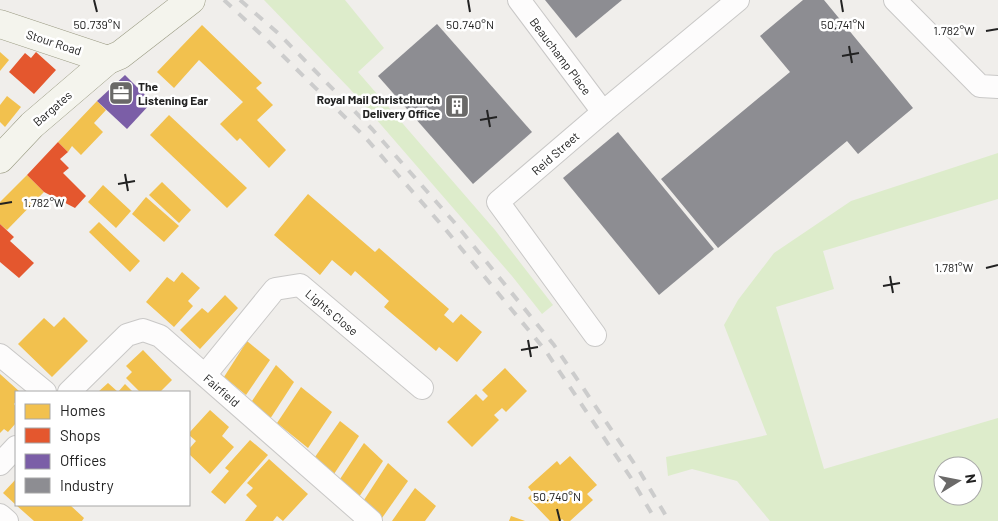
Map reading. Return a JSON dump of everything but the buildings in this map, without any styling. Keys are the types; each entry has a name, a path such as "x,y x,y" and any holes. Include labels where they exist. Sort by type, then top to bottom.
{"main road":[{"name":"Bargates","path":"0,159 32,125 108,60 120,55 188,3"},
{"name":"Stour Road","path":"0,24 108,60"}],"street":[{"name":"Beauchamp Place","path":"519,0 603,112"},
{"name":"Reid Street","path":"595,335 498,202 738,0"},
{"path":"896,0 980,86 998,87"},
{"name":"Lights Close","path":"204,375 275,289 300,285 422,388"},
{"name":"Fairfield","path":"70,391 127,335 143,330 160,336 371,521"},
{"path":"0,355 44,391"},
{"path":"0,464 15,448"},
{"path":"0,515 7,521"}],"green space":[{"path":"264,0 345,0 384,48 358,72 495,230 553,305 542,314 512,276 350,89"},
{"path":"998,153 998,199 823,251 834,289 776,307 824,469 998,418 998,521 770,521 737,481 692,469 668,476 666,457 767,435 724,325 738,300 774,253 851,201"}],"railway":[{"path":"224,0 364,136 446,230 545,350 631,478 656,521"},
{"path":"240,0 279,34 372,129 454,222 554,345 640,472 669,521"}],"place":[{"name":"The Listening Ear","path":"121,93"},
{"name":"Royal Mail Christchurch Delivery Office","path":"457,106"}]}
